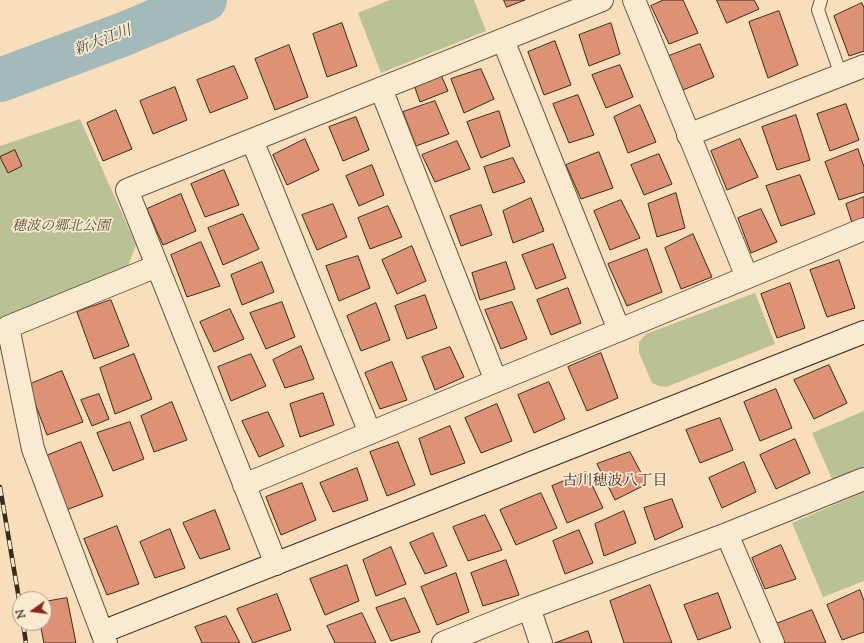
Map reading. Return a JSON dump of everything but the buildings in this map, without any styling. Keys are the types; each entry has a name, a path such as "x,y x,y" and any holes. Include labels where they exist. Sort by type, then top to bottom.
{"street":[{"path":"276,564 127,190 602,0"},
{"path":"634,0 747,277"},
{"path":"504,40 619,330"},
{"path":"688,135 864,66"},
{"path":"381,89 496,381"},
{"path":"252,140 370,433"},
{"path":"244,485 864,229"},
{"path":"157,266 8,327 33,449 104,638 276,564 864,333"},
{"path":"443,643 529,608 727,534 864,479"},
{"path":"727,534 773,643"},
{"path":"529,608 541,643"}],"lane":[{"path":"821,0 818,10 841,75"}],"green space":[{"path":"390,0 474,0 486,31 381,73 358,13"},
{"name":"穂波の郷北公園","path":"80,119 136,245 128,266 0,321 0,146"},
{"path":"755,293 775,344 666,387 652,383 639,353 639,342 646,334"},
{"path":"864,411 864,468 833,481 812,433"},
{"path":"864,492 864,581 823,597 792,523"}],"waterway":[{"name":"新大江川","path":"0,80 124,34 205,0"}],"railway":[{"path":"0,487 18,591"},
{"path":"24,631 26,643"}],"district":[{"name":"古川穂波八丁目","path":"615,482"}]}
